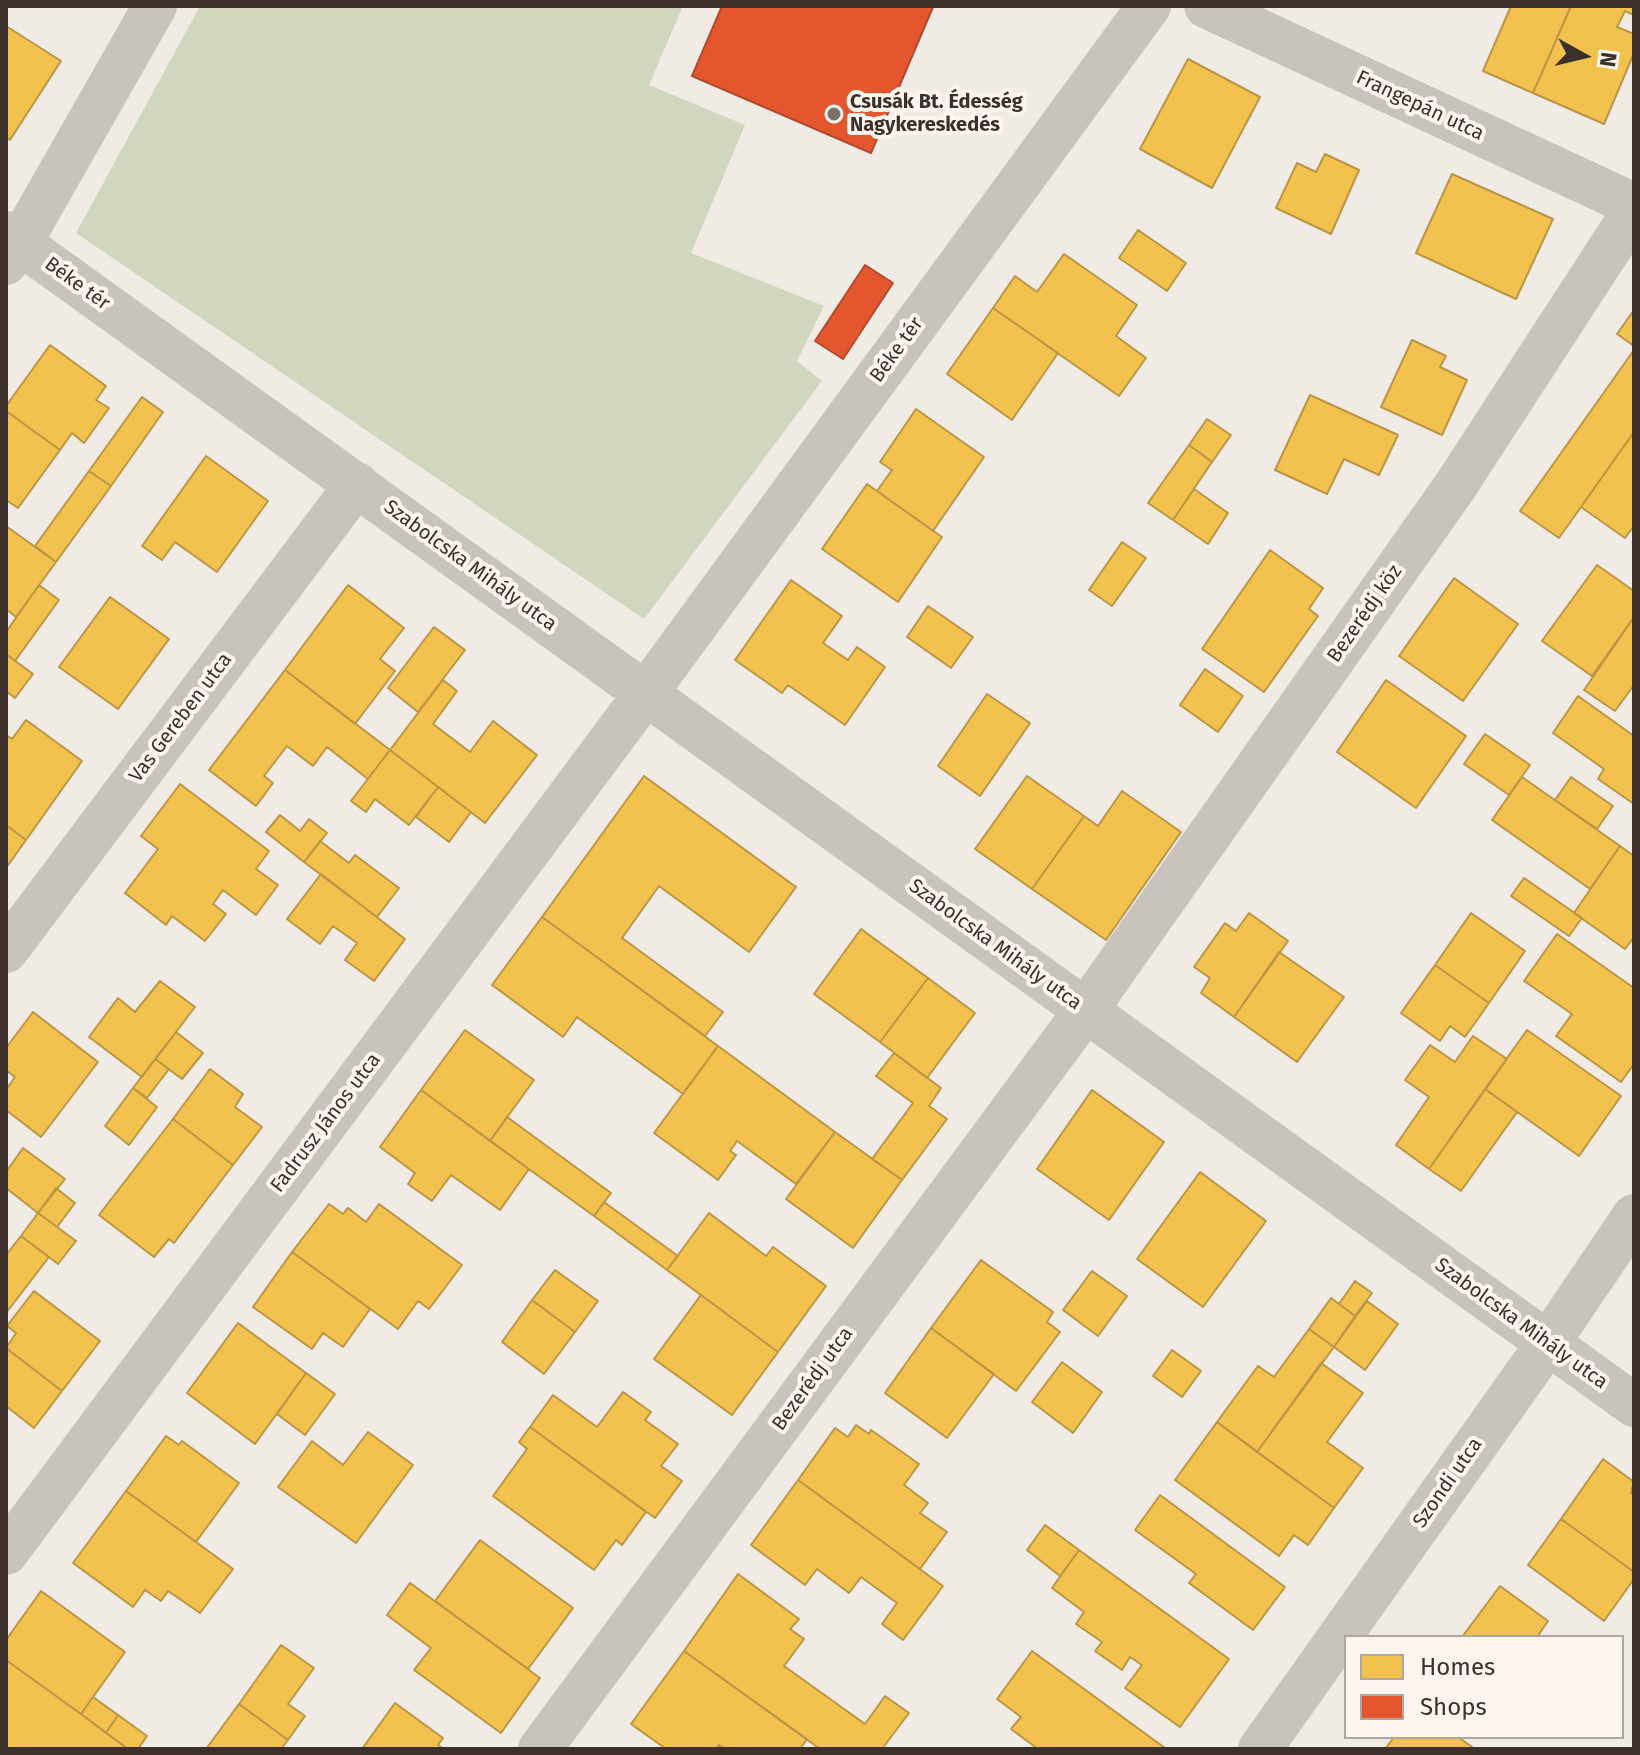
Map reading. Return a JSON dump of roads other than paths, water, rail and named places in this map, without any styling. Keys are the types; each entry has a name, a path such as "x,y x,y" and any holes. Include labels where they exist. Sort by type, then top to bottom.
{"street":[{"name":"Béke tér","path":"155,6 11,246 357,484"},
{"name":"Béke tér","path":"646,693 1149,6"},
{"name":"Frangepán utca","path":"1206,6 1634,208"},
{"name":"Bezerédj köz","path":"1086,1010 1456,485 1634,208"},
{"name":"Szabolcska Mihály utca","path":"357,484 1634,1405"},
{"name":"Vas Gereben utca","path":"6,951 357,484"},
{"name":"Fadrusz János utca","path":"6,1553 646,693"},
{"name":"Bezerédj utca","path":"540,1749 1086,1010"},
{"name":"Szondi utca","path":"1260,1749 1548,1343 1634,1216"}],"place":[{"name":"Csusák Bt. Édesség Nagykereskedés","path":"834,114"}]}
